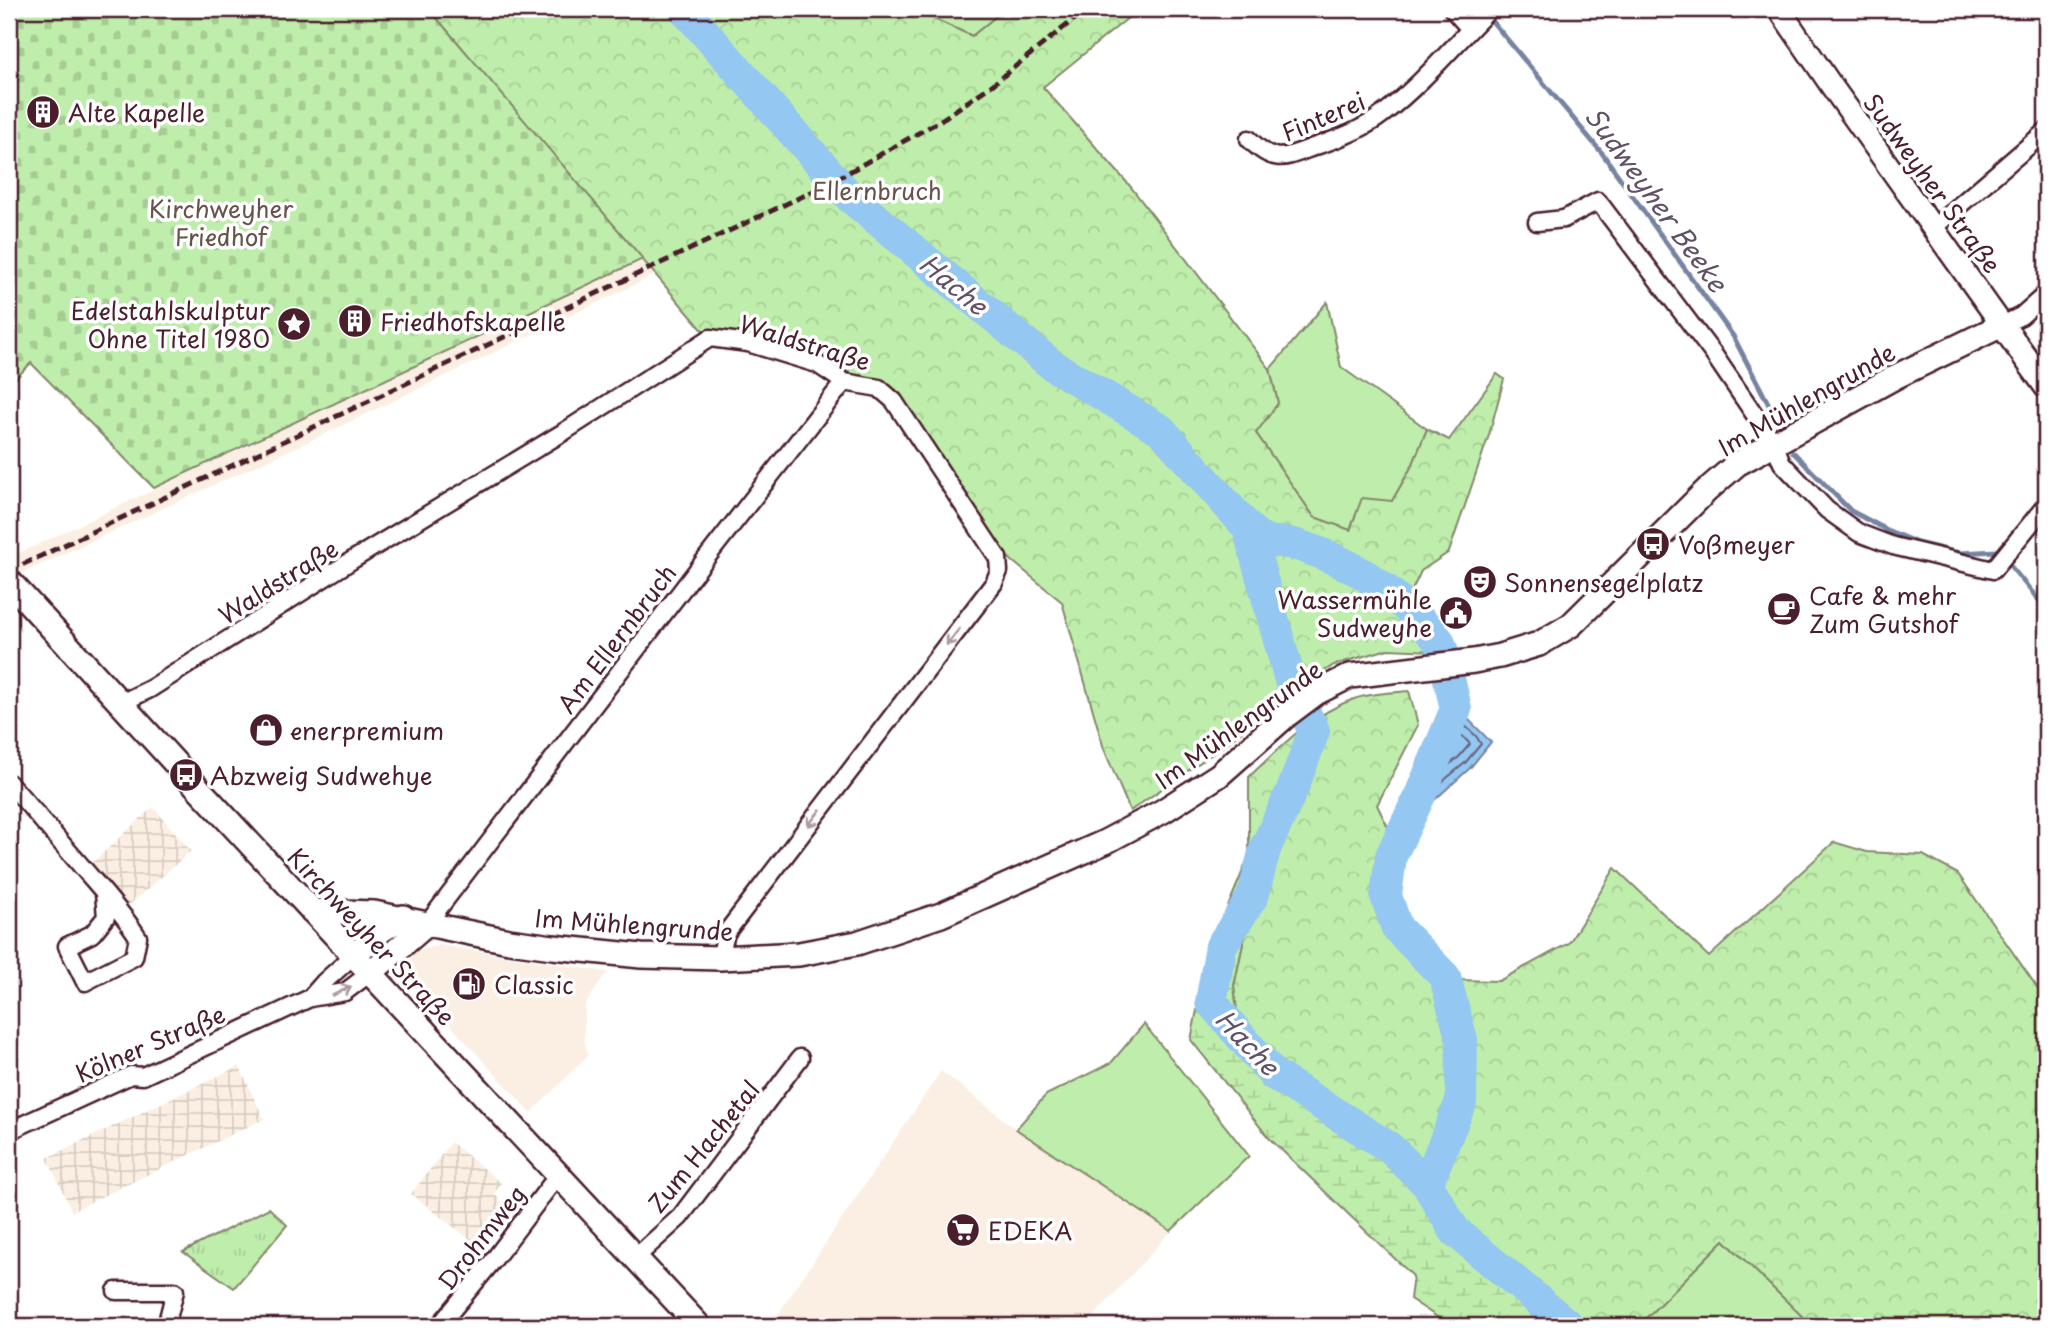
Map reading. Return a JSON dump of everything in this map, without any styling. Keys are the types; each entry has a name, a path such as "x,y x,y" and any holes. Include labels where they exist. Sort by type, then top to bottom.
{"main road":[{"name":"Im Mühlengrunde","path":"312,911 403,917 509,941 553,947 641,956 720,958 799,954 857,943 953,910 1105,842 1163,811 1219,775 1288,713 1316,693 1350,676 1443,666 1500,656 1539,644 1571,625 1706,491 1737,464 1895,377 2002,325"},
{"name":"Sudweyher Straße","path":"2002,325 2046,386"},
{"name":"Kirchweyher Straße","path":"9,581 699,1326"},
{"path":"354,955 382,930 403,917"},
{"path":"370,972 427,924"}],"street":[{"path":"1452,9 1470,29 1490,9"},
{"name":"Sudweyher Straße","path":"1779,9 2002,325"},
{"name":"Finterei","path":"1250,139 1261,151 1280,159 1338,139 1382,116 1470,29"},
{"path":"1933,228 2046,131"},
{"path":"1537,222 1564,219 1598,201 1714,355 1773,443 1782,463 1827,510 1859,533 1893,546 1993,570 2046,505"},
{"path":"2002,325 2021,316 2046,294"},
{"name":"Waldstraße","path":"121,703 150,689 710,338 748,343 817,364 845,382 879,388 894,401 998,558 999,571 994,583 726,933 720,958"},
{"name":"Am Ellernbruch","path":"427,924 704,561 845,382"},
{"path":"9,783 104,892 127,919 138,937 134,957 85,982 67,946 92,934 106,917 104,892"},
{"name":"Kölner Straße","path":"310,998 354,955"},
{"name":"Kölner Straße","path":"9,1131 131,1075 143,1076 310,998 345,992 370,972"},
{"name":"Zum Hachetal","path":"636,1256 680,1217 800,1058"},
{"name":"Drohmweg","path":"439,1326 558,1175"},
{"path":"116,1291 175,1291 166,1326"}],"shaded area":[{"path":"820,176 861,176 316,438 9,579 9,558"},
{"path":"153,807 191,851 127,907 89,866"},
{"path":"439,945 607,972 585,1005 584,1038 588,1055 531,1113 411,982 406,964 417,951"},
{"path":"239,1066 264,1119 72,1211 47,1158"},
{"path":"941,1071 1016,1129 1171,1231 1085,1326 770,1326"},
{"path":"451,1142 501,1183 494,1194 501,1201 506,1215 480,1247 411,1194"}],"green space":[{"name":"Kirchweyher Friedhof","path":"9,9 429,9 643,259 154,488 31,363 9,385"},
{"name":"Ellernbruch","path":"429,9 912,9 972,36 1005,9 1139,9 1043,87 1130,186 1270,369 1278,403 1256,433 1314,517 1350,530 1362,498 1392,501 1413,464 1427,429 1449,440 1497,374 1504,379 1489,435 1449,552 1421,571 1402,612 1428,640 1433,651 1388,649 1334,665 1275,703 1225,745 1130,811 1104,749 1062,602 1005,555 897,397 863,378 819,361 706,334"},
{"path":"912,9 1005,9 972,36"},
{"path":"1327,302 1341,367 1427,429 1413,464 1392,501 1350,530 1314,517 1256,433 1278,403 1270,369"},
{"path":"1409,691 1418,725 1377,805 1392,835 1379,907 1399,943 1455,980 1499,981 1569,943 1615,868 1709,957 1834,842 1867,852 1923,855 1958,874 2046,1000 2046,1326 1812,1326 1724,1240 1638,1326 1593,1326 1494,1255 1392,1145 1276,1070 1239,1030 1234,986 1245,934 1208,955 1249,856 1249,777 1297,732 1324,713 1367,695"},
{"path":"1245,934 1234,986 1239,1030 1276,1070 1392,1145 1494,1255 1593,1326 1451,1326 1410,1299 1413,1276 1269,1138 1191,1040 1208,955"},
{"path":"1144,1024 1249,1156 1171,1231 1016,1129 1046,1095 1111,1063"},
{"path":"269,1208 287,1225 234,1288 183,1252"},
{"path":"1724,1240 1812,1326 1638,1326"}],"water":[{"path":"1448,706 1465,716 1491,742 1470,768 1431,803 1416,788 1436,720"}],"waterway":[{"name":"Hache","path":"684,9 851,198 1052,365 1161,430 1248,528 1292,687 1314,731 1293,788 1265,849 1253,896 1221,946 1211,1002 1273,1074 1390,1148 1427,1184 1455,1231 1569,1326"},
{"name":"Sudweyher Beeke","path":"1486,14 1602,153 1733,336 1780,426"},
{"name":"Sudweyher Beeke","path":"1793,452 1851,511 1889,531 1917,543 1960,553 1997,551"},
{"path":"1248,528 1267,541 1297,545 1339,561 1376,582 1408,608 1439,641 1442,649 1456,709 1391,856 1386,896 1397,928 1445,977 1462,1040 1461,1102 1427,1184"},
{"name":"Sudweyher Beeke","path":"2007,562 2046,609"}],"railway":[{"path":"9,571 824,186 938,122 992,85 1087,9"}],"place":[{"name":"Alte Kapelle","path":"43,112"},
{"name":"Friedhofskapelle","path":"355,321"},
{"name":"Edelstahlskulptur Ohne Titel 1980","path":"294,324"},
{"name":"Voßmeyer","path":"1653,544"},
{"name":"Sonnensegelplatz","path":"1480,582"},
{"name":"Cafe & mehr Zum Gutshof","path":"1784,609"},
{"name":"Wassermühle Sudweyhe","path":"1456,613"},
{"name":"enerpremium","path":"266,730"},
{"name":"Abzweig Sudwehye","path":"186,775"},
{"name":"Classic","path":"469,984"},
{"name":"EDEKA","path":"963,1230"}]}
